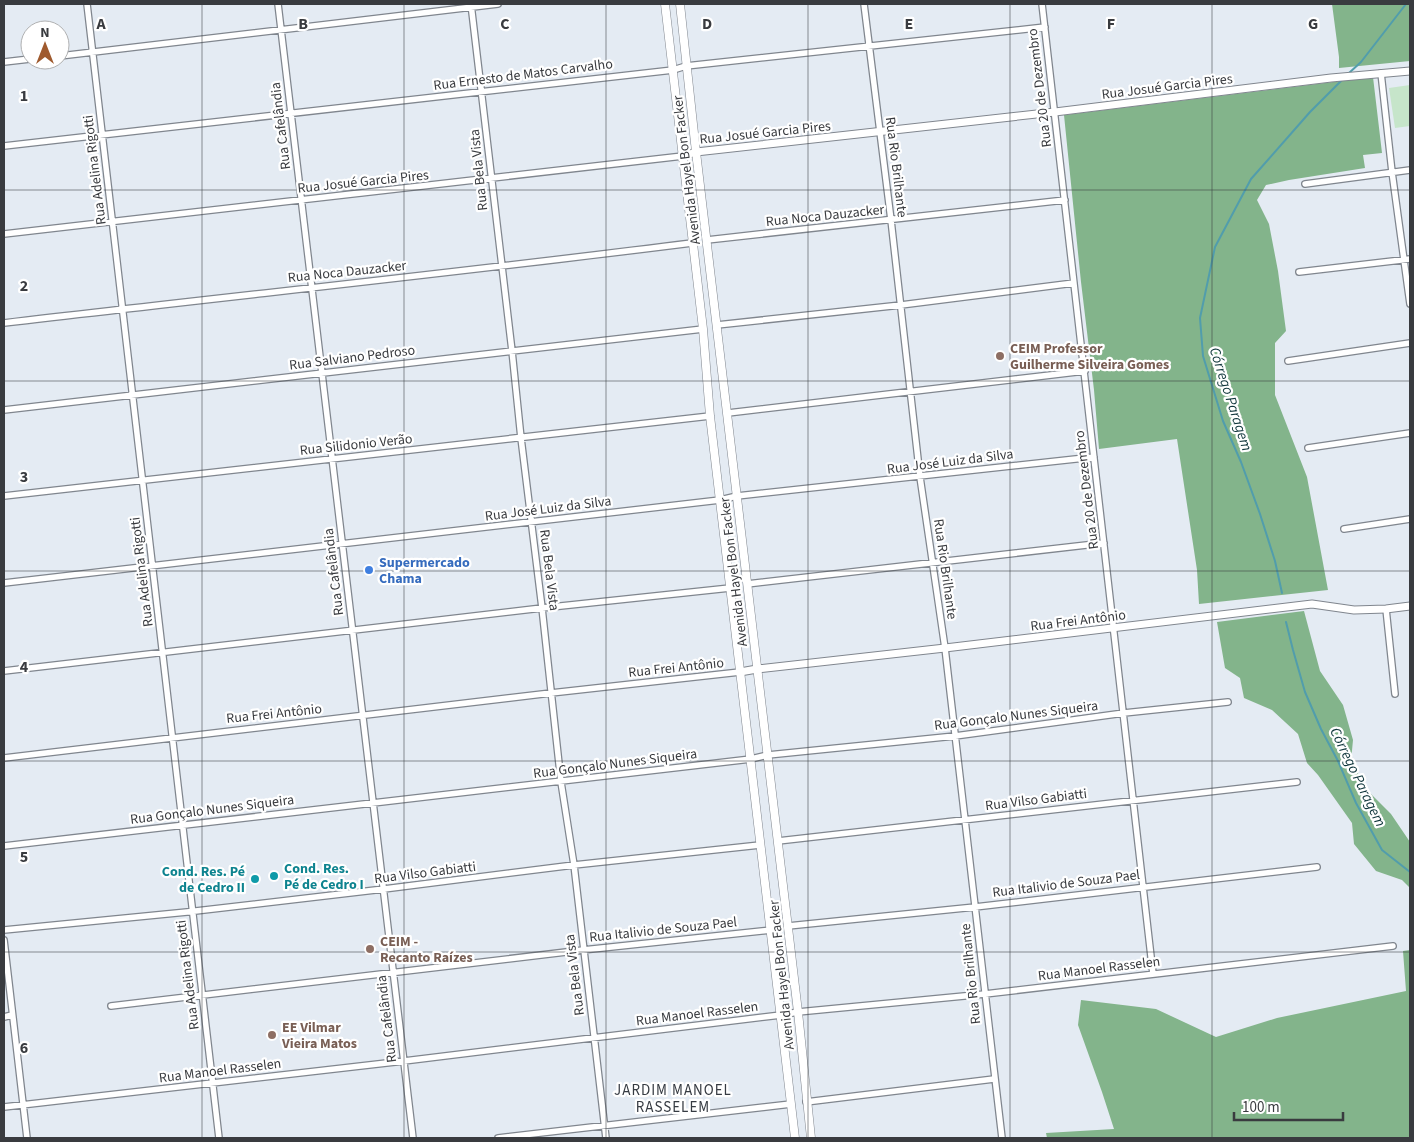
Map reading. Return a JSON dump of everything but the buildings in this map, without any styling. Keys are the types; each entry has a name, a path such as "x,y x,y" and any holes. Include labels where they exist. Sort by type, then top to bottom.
{"main road":[{"name":"Avenida Hayel Bon Facker","path":"666,4 703,329 710,416 795,1138"},
{"name":"Avenida Hayel Bon Facker","path":"680,4 706,240 798,1012 810,1138"}],"street":[{"name":"Rua Adelina Rigotti","path":"87,4 218,1138"},
{"name":"Rua Cafelândia","path":"278,4 413,1138"},
{"path":"70,55 498,4"},
{"name":"Rua Rio Brilhante","path":"864,4 920,477 945,648 1002,1138"},
{"name":"Rua 20 de Dezembro","path":"1042,4 1153,974"},
{"name":"Rua Bela Vista","path":"471,6 512,351 520,438 532,522 551,693 574,865 606,1138"},
{"name":"Rua Ernesto de Matos Carvalho","path":"4,146 673,70 686,66 1045,28"},
{"path":"4,62 20,60"},
{"name":"Rua Josué Garcia Pires","path":"4,234 491,179 683,156 696,152 1054,112 1356,75 1410,71"},
{"path":"1381,73 1392,172 1407,259 1410,304"},
{"path":"1305,184 1410,170"},
{"name":"Rua Noca Dauzacker","path":"706,240 1065,200"},
{"name":"Rua Noca Dauzacker","path":"4,323 502,267 692,243"},
{"path":"1299,272 1407,259"},
{"path":"717,325 901,305 1074,283"},
{"name":"Rua Salviano Pedroso","path":"4,410 703,329"},
{"path":"1288,360 1410,343"},
{"path":"728,413 1084,372"},
{"name":"Rua Silidonio Verão","path":"4,496 710,416"},
{"path":"1308,448 1410,433"},
{"name":"Rua José Luiz da Silva","path":"4,583 720,500 737,496 1094,457"},
{"path":"1344,529 1410,519"},
{"path":"747,584 1104,543"},
{"path":"4,671 730,588"},
{"name":"Rua Frei Antônio","path":"4,758 1312,604 1354,610 1410,606"},
{"path":"1386,609 1395,694"},
{"name":"Rua Gonçalo Nunes Siqueira","path":"4,846 562,782 751,759 768,755 954,736 1124,713 1228,702"},
{"name":"Rua Vilso Gabiatti","path":"778,841 1297,782"},
{"name":"Rua Vilso Gabiatti","path":"4,930 192,912 760,844"},
{"name":"Rua Italivio de Souza Pael","path":"788,926 975,907 1316,867"},
{"name":"Rua Italivio de Souza Pael","path":"112,1006 394,974 583,950 771,930"},
{"path":"4,940 27,1138"},
{"name":"Rua Manoel Rasselen","path":"4,1107 594,1039 781,1016 798,1012 985,994 1393,946"},
{"path":"4,1017 12,1015"},
{"path":"806,1102 994,1079"},
{"path":"498,1138 541,1136 605,1125 791,1104"}],"green space":[{"path":"1332,4 1410,4 1410,61 1339,68"},
{"path":"1373,77 1382,153 1363,155 1365,168 1266,185 1257,200 1269,224 1278,271 1286,331 1275,343 1275,395 1307,477 1328,590 1199,604 1197,570 1177,439 1099,449 1064,115"},
{"path":"1410,85 1410,126 1395,128 1389,88"},
{"path":"1304,611 1320,671 1343,705 1353,740 1351,761 1367,790 1391,814 1410,842 1410,888 1402,880 1376,871 1354,844 1352,823 1318,775 1307,763 1298,734 1272,710 1244,698 1240,678 1225,668 1217,622"},
{"path":"1410,950 1410,1138 1047,1138 1046,1133 1114,1129 1078,1025 1081,1000 1156,1009 1216,1037 1277,1018 1406,991 1403,951"}],"waterway":[{"name":"Córrego Paragem","path":"1349,73 1361,62 1406,4"},
{"name":"Córrego Paragem","path":"1282,593 1275,561 1260,514 1241,462 1223,421 1203,356 1200,318 1215,247 1251,179 1310,112 1342,80"},
{"name":"Córrego Paragem","path":"1286,622 1305,692 1356,803 1382,850 1410,872"}],"place":[{"name":"CEIM Professor Guilherme Silveira Gomes","path":"1000,356"},
{"name":"Supermercado Chama","path":"369,570"},
{"name":"Cond. Res. Pé de Cedro I","path":"274,876"},
{"name":"Cond. Res. Pé de Cedro II","path":"255,879"},
{"name":"CEIM - Recanto Raízes","path":"370,949"},
{"name":"EE Vilmar Vieira Matos","path":"272,1035"}],"district":[{"name":"JARDIM MANOEL RASSELEM","path":"673,1098"}]}
